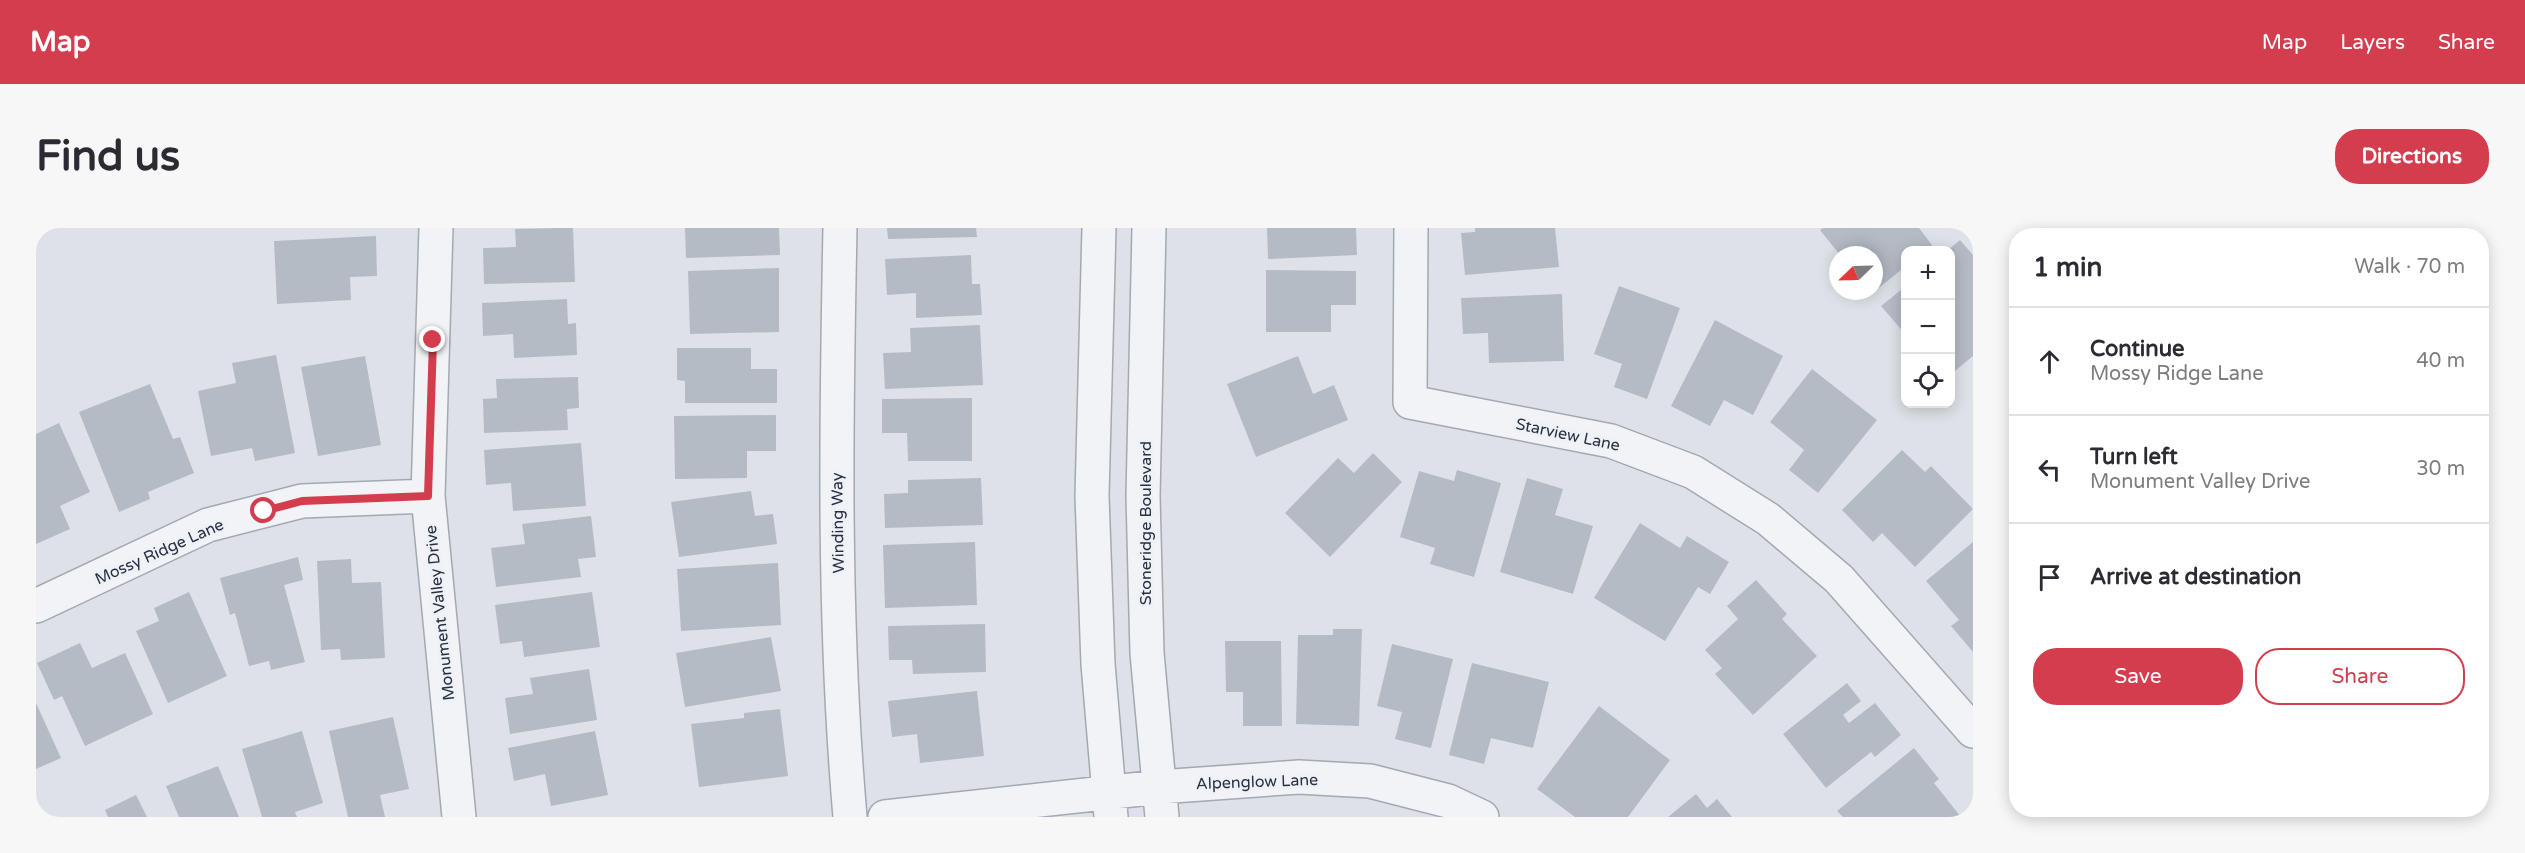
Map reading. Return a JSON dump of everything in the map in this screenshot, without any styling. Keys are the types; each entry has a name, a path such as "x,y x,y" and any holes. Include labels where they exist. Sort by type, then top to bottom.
{"street":[{"name":"Monument Valley Drive","path":"436,228 428,496 459,817"},
{"name":"Winding Way","path":"840,228 835,458 839,610 850,817"},
{"path":"1099,228 1092,496 1098,664 1135,800"},
{"name":"Stoneridge Boulevard","path":"1135,800 1147,653 1143,496 1149,228"},
{"name":"Starview Lane","path":"1411,228 1410,402 1611,441 1693,472 1768,519 1839,579 1973,732"},
{"name":"Mossy Ridge Lane","path":"36,606 208,525 302,501 428,496"},
{"name":"Alpenglow Lane","path":"885,817 1135,800 1299,777 1371,782 1448,801 1482,817"}],"building":[{"path":"573,228 575,282 484,284 483,248 516,247 515,229"},
{"path":"685,228 779,228 780,255 686,258"},
{"path":"887,228 976,228 977,237 888,239"},
{"path":"1267,228 1356,228 1357,255 1268,259"},
{"path":"1475,228 1555,228 1559,267 1465,275 1461,233 1475,232"},
{"path":"1823,228 1919,228 1932,245 1901,246 1901,270 1883,284 1883,246 1833,246 1820,230"},
{"path":"376,236 377,276 350,277 351,300 277,304 274,241"},
{"path":"1960,240 1973,255 1973,356 1955,371 1955,246 1953,246"},
{"path":"971,255 972,284 980,284 982,315 916,318 916,293 887,295 885,259"},
{"path":"779,268 779,332 690,334 688,271"},
{"path":"1266,270 1356,271 1356,305 1331,305 1331,332 1266,332"},
{"path":"1619,286 1680,308 1647,399 1614,387 1622,364 1594,354"},
{"path":"1901,290 1901,329 1881,306"},
{"path":"1562,294 1564,361 1489,363 1488,333 1463,334 1461,298"},
{"path":"567,299 568,324 576,323 577,355 514,358 513,334 483,336 482,303"},
{"path":"1715,320 1783,356 1753,415 1724,400 1710,426 1671,406"},
{"path":"980,325 983,385 885,389 883,353 911,352 910,328"},
{"path":"677,348 751,348 751,369 777,369 777,403 685,403 685,381 677,380"},
{"path":"276,355 295,453 255,461 252,448 211,456 198,391 236,383 232,363"},
{"path":"365,356 381,445 318,456 301,367"},
{"path":"1298,356 1313,394 1334,385 1348,420 1256,457 1227,384"},
{"path":"1812,369 1877,420 1818,493 1789,470 1804,450 1770,422"},
{"path":"578,377 579,408 567,409 568,430 484,433 483,399 497,398 496,379"},
{"path":"150,384 173,439 180,437 194,473 148,492 150,499 119,512 79,412"},
{"path":"972,398 972,461 908,461 907,433 882,433 882,399"},
{"path":"776,415 776,451 747,451 747,478 675,479 674,416"},
{"path":"59,423 90,492 60,506 70,529 36,544 36,434"},
{"path":"581,443 586,506 513,511 511,483 486,485 484,450"},
{"path":"1902,450 1925,472 1931,466 1973,509 1915,567 1882,533 1873,542 1842,510"},
{"path":"1373,453 1402,482 1330,557 1285,513 1338,458 1354,473"},
{"path":"1457,470 1501,483 1474,577 1430,564 1435,548 1400,537 1419,471 1454,481"},
{"path":"981,478 983,525 885,528 884,494 908,493 908,480"},
{"path":"1527,478 1563,489 1555,515 1593,526 1573,594 1500,572"},
{"path":"751,491 755,516 773,514 777,544 679,557 671,502"},
{"path":"591,516 596,557 578,559 581,577 496,587 491,548 525,544 522,524"},
{"path":"1640,523 1680,548 1687,536 1729,562 1710,594 1698,587 1665,641 1594,598"},
{"path":"975,542 977,605 885,608 883,545"},
{"path":"1973,542 1973,652 1951,626 1959,620 1926,581"},
{"path":"298,557 303,580 284,585 305,662 271,670 269,661 249,666 235,613 230,615 220,578"},
{"path":"351,559 352,583 381,582 385,658 341,660 340,649 321,650 317,561"},
{"path":"778,563 781,625 681,631 677,569"},
{"path":"1756,580 1787,614 1782,619 1817,656 1753,715 1715,674 1722,668 1705,650 1738,619 1727,606"},
{"path":"189,592 227,676 168,703 136,631 159,621 154,608"},
{"path":"592,592 600,647 524,657 522,641 500,644 495,605"},
{"path":"985,624 986,672 913,674 912,660 889,660 888,626"},
{"path":"1333,629 1362,629 1359,726 1296,724 1298,635 1333,635"},
{"path":"771,637 781,691 685,707 676,653"},
{"path":"1225,641 1281,641 1282,726 1243,726 1243,692 1226,692"},
{"path":"80,643 92,668 125,653 153,714 85,746 62,696 54,700 37,663"},
{"path":"1392,644 1453,659 1431,748 1395,739 1402,712 1377,706"},
{"path":"1472,663 1549,682 1533,748 1491,738 1484,764 1449,755"},
{"path":"589,669 597,720 510,734 505,698 533,694 530,678"},
{"path":"1847,683 1861,701 1843,715 1849,723 1875,703 1901,735 1875,757 1871,752 1826,788 1783,734"},
{"path":"977,691 984,756 920,763 917,734 892,737 888,701"},
{"path":"36,703 61,758 36,769"},
{"path":"1599,706 1670,760 1628,817 1575,817 1537,789"},
{"path":"780,709 788,776 699,787 691,724 744,718 744,713"},
{"path":"393,717 409,789 380,795 385,817 348,817 329,731"},
{"path":"302,731 323,803 295,812 297,817 262,817 242,749"},
{"path":"595,731 608,795 551,806 545,774 514,781 508,748"},
{"path":"1914,748 1939,779 1934,783 1961,817 1843,817 1837,811"},
{"path":"218,766 239,817 179,817 166,786"},
{"path":"1696,794 1707,808 1717,799 1732,817 1668,817"},
{"path":"136,795 147,817 108,817 105,810"}],"route":[{"path":"264,511 302,501 428,496 433,340"}]}
